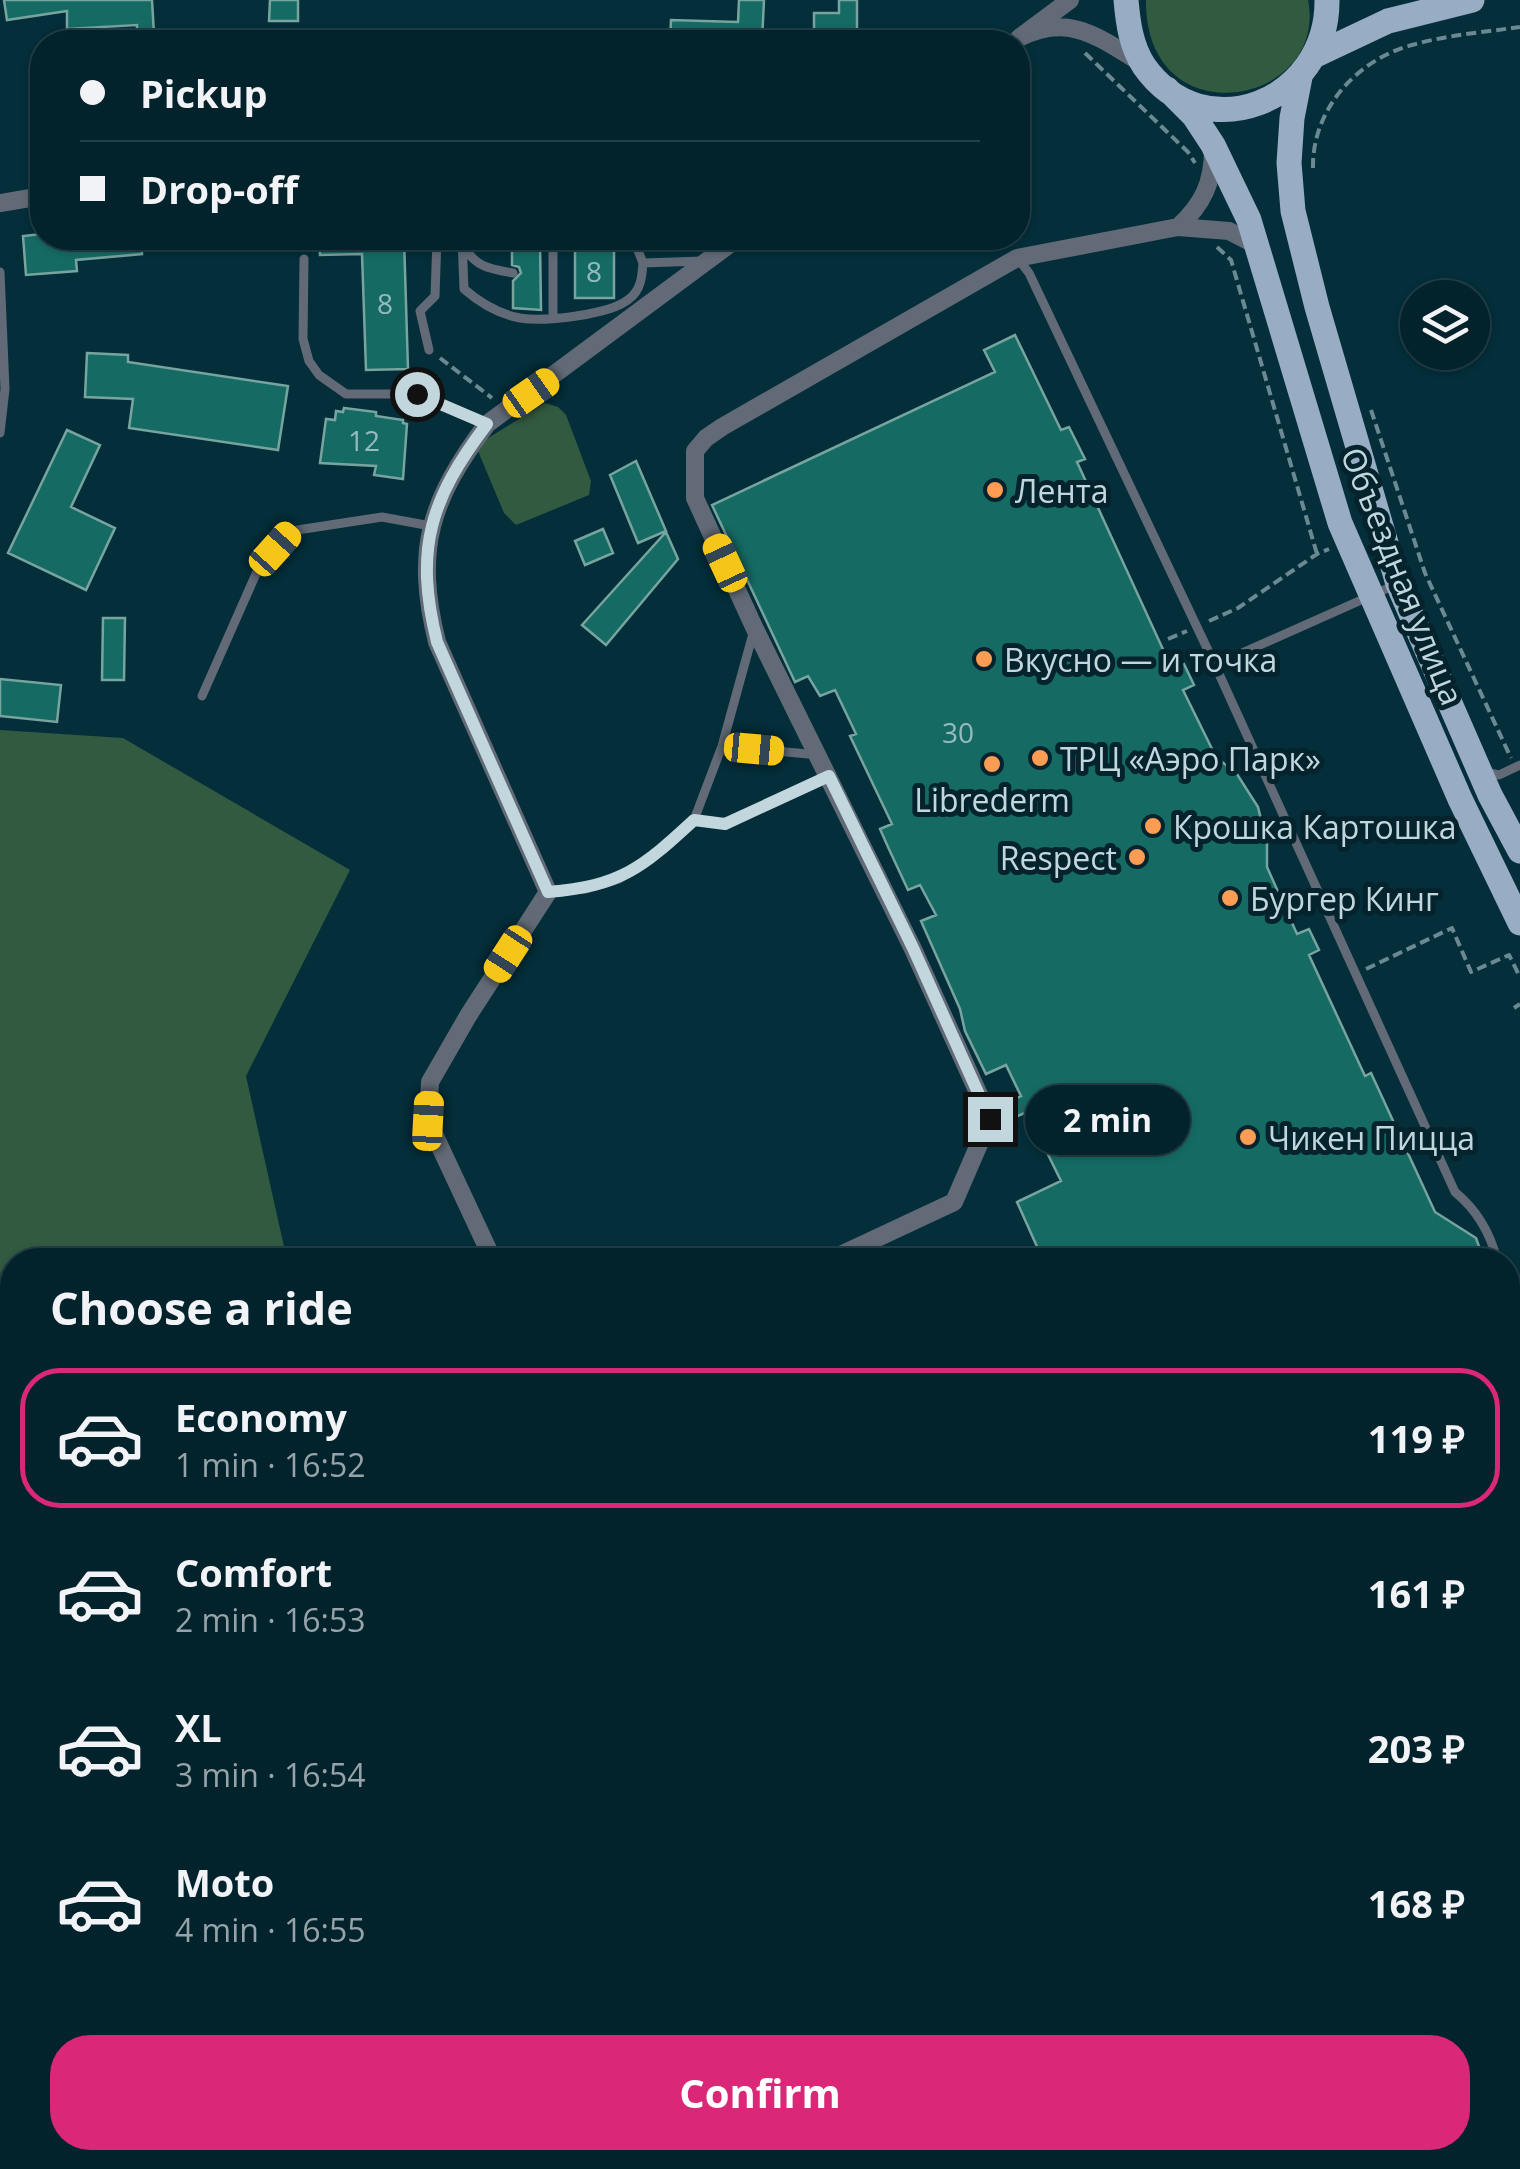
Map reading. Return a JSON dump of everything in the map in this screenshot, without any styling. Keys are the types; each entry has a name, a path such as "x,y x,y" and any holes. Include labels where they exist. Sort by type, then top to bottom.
{"main road":[{"path":"1126,0 1129,34 1144,66"},
{"path":"1167,89 1192,102 1221,108 1250,106 1277,96 1300,77 1316,55 1327,24 1327,0"},
{"path":"1316,55 1388,22 1472,0"},
{"name":"Объездная улица","path":"1144,66 1194,116 1250,220 1340,523 1460,799 1520,923"},
{"name":"Объездная улица","path":"1300,77 1288,163 1293,210 1317,307 1398,584 1480,771 1520,851"}],"street":[{"path":"1030,30 1070,0"},
{"path":"1030,34 1054,25 1077,28 1144,66"},
{"path":"1178,227 1199,207 1209,186 1213,145"},
{"path":"0,202 30,198"},
{"path":"856,1248 954,1202 990,1119 913,948 754,627 695,498 694,450 722,427 1017,258 1178,227 1229,231 1256,244"},
{"path":"487,1248 428,1121 430,1082 548,892 437,642 425,573 433,515 462,458 487,424 721,250"}],"lane":[{"path":"429,350 420,311 435,296 437,250"},
{"path":"462,250 464,289 478,302 519,318 553,318 600,310 628,300 642,282 643,264 638,250"},
{"path":"467,250 472,260 493,270 512,273"},
{"path":"553,250 553,318"},
{"path":"1017,258 1029,272 1215,665 1455,1192 1474,1208 1494,1248"},
{"path":"304,259 303,339 309,361 319,376 346,394 417,394 487,424"},
{"path":"643,264 706,260"},
{"path":"0,272 5,389 0,433"},
{"path":"540,273 553,273"},
{"path":"202,696 259,567 291,531 382,517 432,526"},
{"path":"1215,665 1398,584"},
{"path":"548,892 586,889 619,879 650,860 694,820 722,746 754,627"},
{"path":"722,746 818,756"},
{"path":"1480,771 1499,775 1518,766"},
{"path":"694,820 725,824 829,776"}],"path":[{"path":"1313,169 1315,133 1340,91 1361,73 1411,45 1520,26"},
{"path":"1074,42 1188,152 1197,170"},
{"path":"1168,639 1238,608 1317,554 1231,260 1207,243"},
{"path":"429,350 508,410"},
{"path":"1372,411 1425,573 1518,766"},
{"path":"1356,974 1452,928 1471,972 1510,955 1520,977"},
{"path":"1514,1008 1520,1004"}],"green space":[{"path":"1146,0 1308,0 1307,36 1291,64 1266,83 1234,92 1202,89 1174,74 1154,45"},
{"path":"545,403 566,415 591,481 589,495 516,525 504,513 478,451 485,440"},
{"path":"0,730 123,738 350,870 246,1076 284,1248 0,1248"}],"building":[{"path":"4,0 152,0 154,30 137,30 137,25 67,29 67,11 7,20"},
{"path":"270,0 298,0 298,21 269,21"},
{"path":"739,0 764,0 763,30 671,30 671,20 738,22"},
{"path":"839,0 857,0 857,30 814,30 814,13 839,13"},
{"path":"30,235 30,250 142,250 142,254 76,260 77,271 26,275 23,236"},
{"path":"320,250 404,250 408,369 366,370 362,254 320,255"},
{"path":"512,250 540,250 541,310 513,308 513,281 521,273 519,267 512,265"},
{"path":"575,250 614,250 614,298 575,298"},
{"name":"ТРЦ «Аэро Парк»","path":"1015,335 1061,430 1069,427 1085,459 1077,462 1172,669 1184,664 1194,685 1183,690 1216,757 1237,774 1258,807 1267,844 1267,867 1297,934 1309,929 1319,950 1309,955 1365,1076 1371,1073 1435,1212 1476,1238 1480,1248 1038,1248 1017,1202 1061,1181 1027,1112 1006,1121 998,1106 1021,1096 1006,1065 986,1074 965,1031 960,1009 921,921 936,915 920,885 908,890 888,847 880,829 892,824 850,736 856,734 835,690 820,696 808,676 795,682 712,505 995,372 984,350"},
{"path":"87,353 128,355 128,362 288,386 278,450 129,428 133,399 85,397"},
{"path":"344,408 376,412 376,416 407,424 403,479 374,475 376,466 320,463 326,419 335,420 336,411 343,412"},
{"path":"67,430 100,445 71,507 115,528 86,590 8,553"},
{"path":"636,461 666,531 638,543 610,475"},
{"path":"603,529 613,553 585,565 575,541"},
{"path":"666,532 678,559 606,645 582,625"},
{"path":"103,618 125,618 124,680 102,680"},
{"path":"0,679 61,685 57,722 0,716"}],"place":[{"name":"Лента","path":"995,490"},
{"name":"Вкусно — и точка","path":"984,659"},
{"name":"ТРЦ «Аэро Парк»","path":"1040,758"},
{"name":"Librederm","path":"992,764"},
{"name":"Крошка Картошка","path":"1153,826"},
{"name":"Respect","path":"1137,857"},
{"name":"Бургер Кинг","path":"1230,898"},
{"name":"Чикен Пицца","path":"1248,1137"}],"route":[{"path":"417,394 487,424 462,458 433,515 425,573 428,606 437,642 548,892 586,889 619,879 650,860 694,820 725,824 829,776 990,1119"}]}
